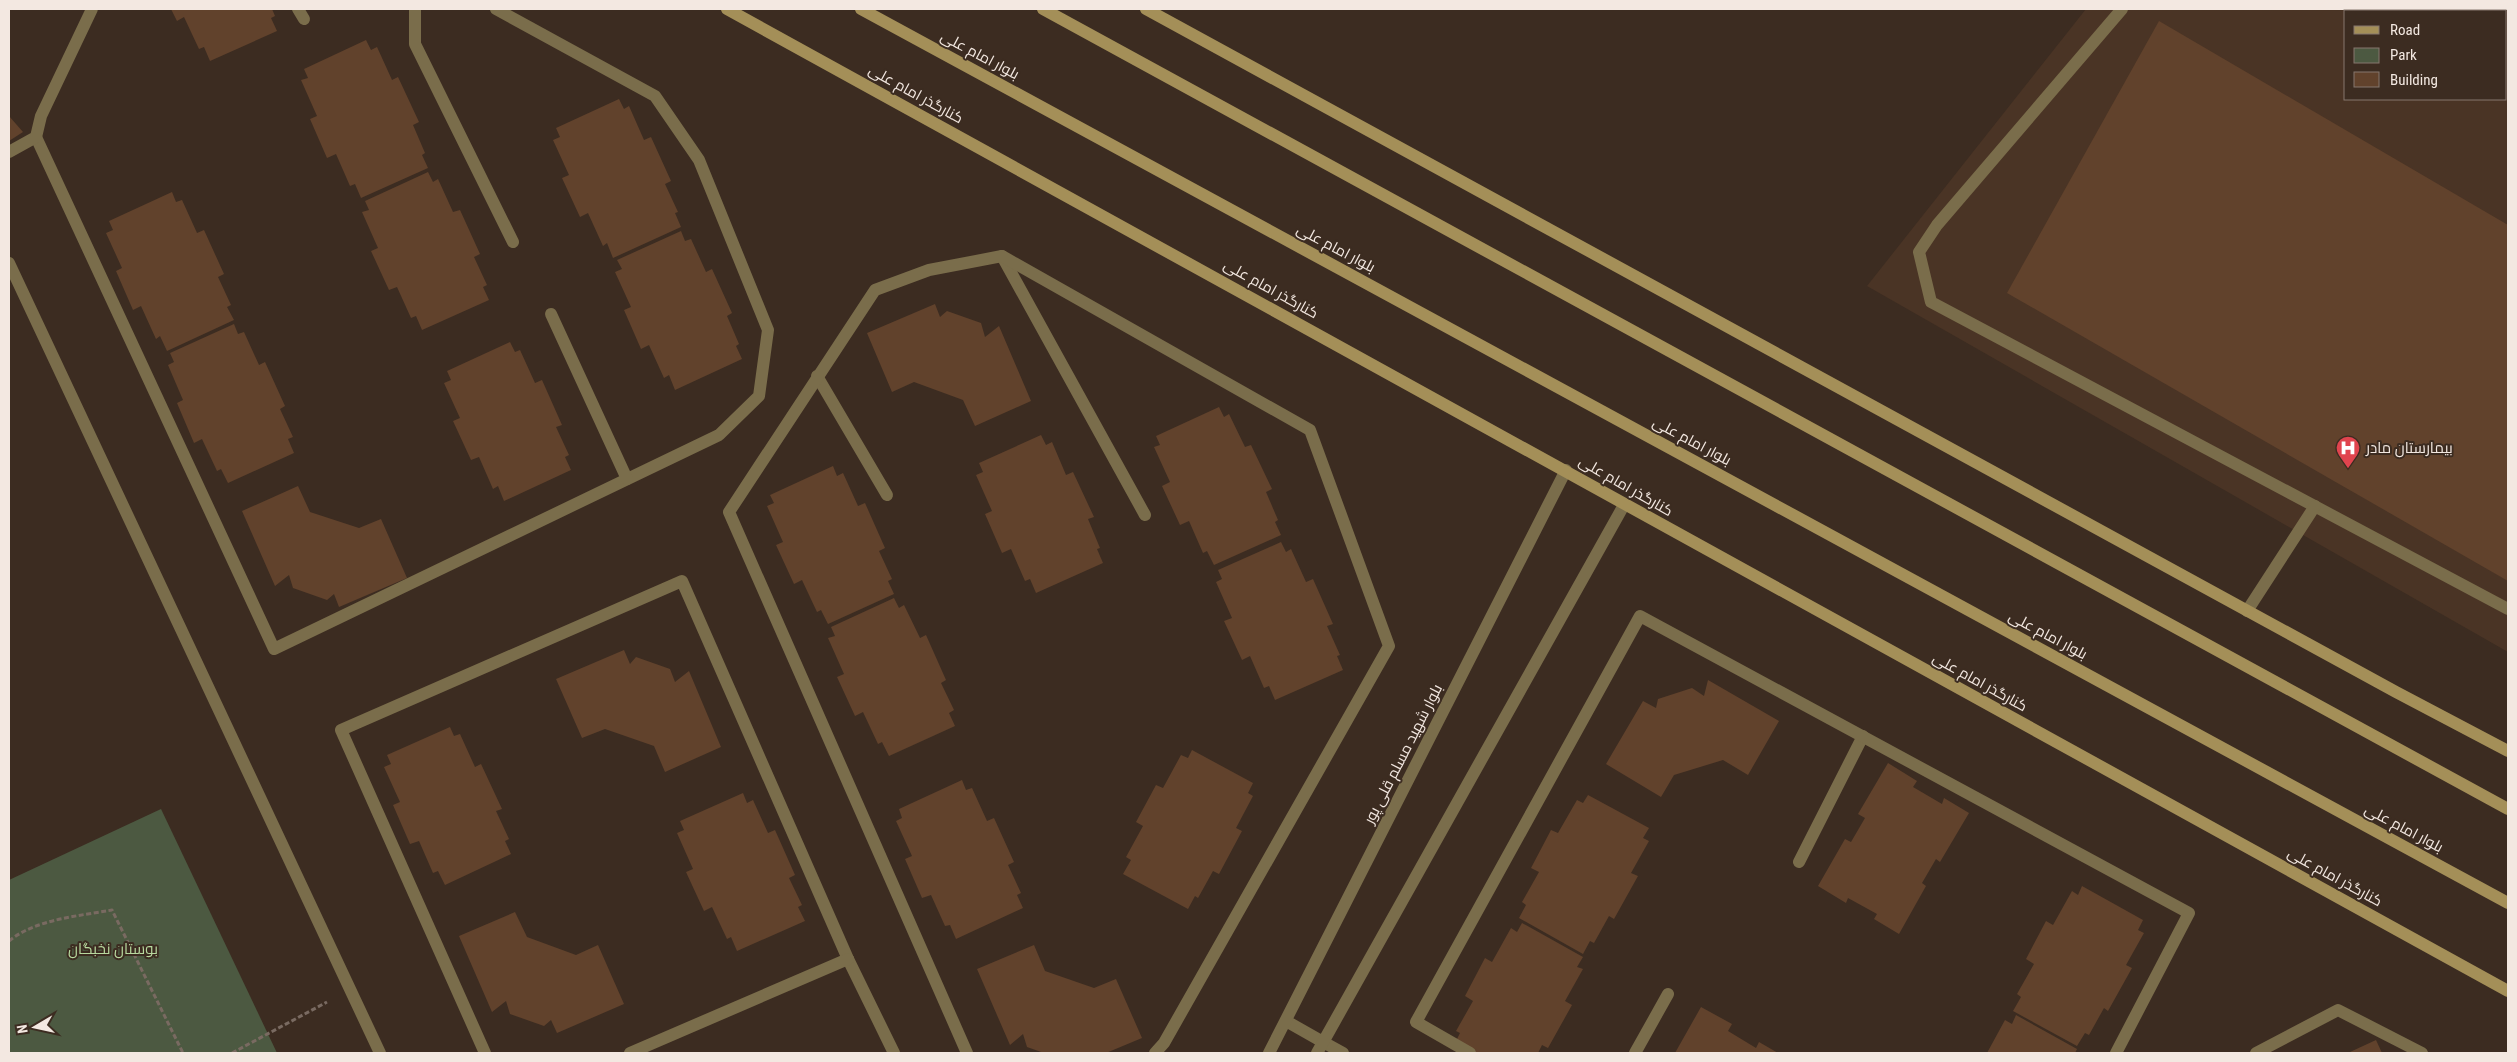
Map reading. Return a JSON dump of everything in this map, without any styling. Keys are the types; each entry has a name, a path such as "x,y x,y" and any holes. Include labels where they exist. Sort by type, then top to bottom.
{"main road":[{"name":"کنارگذر امام علی","path":"727,9 2508,991"},
{"name":"بلوار امام علی","path":"861,9 2508,903"},
{"path":"1043,9 2508,810"},
{"path":"1146,9 2247,611 2508,751"}],"street":[{"path":"92,9 41,116 36,137 274,649 719,435 759,396 768,330 700,160 655,96 496,9"},
{"path":"415,9 415,44 513,242"},
{"path":"2122,9 1937,225 1919,252 1931,302 2508,609"},
{"path":"9,152 36,137"},
{"path":"1002,256 1145,514"},
{"path":"967,1053 729,512 816,376 875,290 929,270 1002,256 1310,430 1389,646 1164,1042 1155,1053"},
{"path":"9,263 380,1053"},
{"path":"551,314 627,479"},
{"path":"816,376 887,495"},
{"name":"بلوار شهید مسلم قلی پور","path":"1268,1053 1566,470"},
{"path":"1320,1048 1624,505"},
{"path":"2247,611 2315,506"},
{"path":"485,1053 341,730 682,581 848,959 894,1053"},
{"path":"1470,1053 1416,1022 1640,616 2189,913 2116,1053"},
{"path":"1798,862 1863,736"},
{"path":"630,1053 848,959"},
{"path":"1635,1053 1668,994"},
{"path":"2256,1053 2338,1010 2408,1049 2422,1053"},
{"path":"1286,1021 1320,1048 1343,1053"}],"path":[{"path":"9,941 18,934 59,919 112,910 183,1053"},
{"path":"232,1053 350,989"}],"shaded area":[{"name":"بیمارستان مادر","path":"2086,9 2508,9 2508,652 1867,286"}],"green space":[{"name":"بوستان نخبگان","path":"161,809 277,1053 9,1053 9,880"}],"building":[{"path":"171,9 272,9 275,16 271,18 277,31 210,61 204,47 199,49 184,17 177,21"},
{"name":"بیمارستان مادر","path":"2159,21 2508,225 2508,581 2007,293"},
{"path":"366,40 371,50 377,47 392,80 398,77 419,122 413,125 425,153 422,155 428,168 361,198 355,184 350,186 336,154 327,158 310,119 317,116 301,80 308,78 304,69"},
{"path":"619,99 624,109 629,106 644,140 651,137 671,181 665,184 678,212 675,213 681,227 613,258 607,243 603,246 588,213 580,217 562,178 569,175 553,140 560,137 556,128"},
{"path":"9,116 23,132 9,141"},
{"path":"428,172 433,182 438,179 453,212 460,210 480,254 474,257 487,285 483,287 489,300 422,330 416,316 411,318 397,287 389,290 371,251 378,248 362,212 369,210 365,201"},
{"path":"172,192 176,202 182,200 197,233 204,230 224,274 218,277 231,305 227,307 234,320 167,351 160,336 156,339 141,306 133,310 116,271 122,268 106,233 113,230 109,221"},
{"path":"681,231 685,241 691,239 706,272 712,269 732,313 727,316 739,344 736,346 742,359 675,390 669,375 664,378 649,345 641,349 624,310 631,307 615,272 622,269 617,260"},
{"path":"935,304 940,317 947,311 981,323 985,337 999,326 1031,401 975,426 963,400 914,382 892,392 867,333"},
{"path":"234,324 238,334 244,332 259,365 265,362 285,406 280,409 293,437 288,439 294,453 228,483 221,469 217,471 202,439 194,443 177,403 183,400 168,365 174,362 170,353"},
{"path":"510,342 515,352 520,350 535,383 542,380 562,425 556,427 569,455 565,457 571,470 504,501 498,486 493,489 479,457 471,460 453,421 460,418 444,383 451,380 447,371"},
{"path":"1219,407 1224,417 1229,414 1245,447 1251,445 1272,489 1266,492 1278,520 1275,522 1281,535 1214,565 1207,551 1203,553 1189,521 1180,525 1162,486 1170,482 1154,447 1160,445 1156,436"},
{"path":"1041,435 1046,445 1052,442 1066,475 1073,472 1094,517 1088,519 1100,548 1097,549 1103,563 1036,593 1030,579 1025,581 1011,549 1002,553 985,514 992,511 976,475 983,472 979,463"},
{"path":"833,466 837,476 843,473 858,506 865,503 885,548 879,551 892,579 888,581 894,594 828,624 821,610 817,612 802,580 794,584 776,545 783,542 767,506 774,503 770,495"},
{"path":"298,486 310,512 359,528 381,519 407,578 339,607 334,594 327,600 293,588 289,575 275,586 242,511"},
{"path":"1281,542 1286,552 1291,549 1306,582 1313,579 1333,624 1327,626 1340,655 1337,656 1343,670 1275,700 1269,686 1264,688 1250,656 1242,660 1224,621 1232,618 1216,582 1222,579 1218,570"},
{"path":"894,598 899,608 904,605 920,638 926,635 946,680 941,683 954,710 949,713 955,726 889,756 882,742 878,744 863,712 855,716 837,677 844,674 828,638 835,636 831,627"},
{"path":"624,650 630,664 636,657 670,669 675,682 689,671 721,747 665,772 654,746 605,729 582,738 556,679"},
{"path":"1708,680 1779,721 1748,775 1723,760 1674,775 1661,797 1606,764 1643,701 1656,708 1658,699 1692,688 1704,696"},
{"path":"450,727 454,736 460,734 475,767 481,764 502,809 496,811 509,839 505,841 511,854 445,885 438,871 433,873 419,841 410,844 393,805 400,802 384,767 391,764 387,755"},
{"path":"1192,750 1253,783 1248,793 1253,796 1236,828 1242,831 1219,874 1213,871 1198,898 1195,896 1188,909 1123,874 1131,860 1126,857 1143,826 1136,822 1156,785 1163,788 1181,755 1188,758"},
{"path":"1888,763 1917,781 1913,787 1942,804 1944,798 1969,813 1940,862 1936,859 1922,883 1926,886 1899,934 1874,919 1877,914 1848,898 1846,903 1818,886 1845,839 1851,842 1865,818 1858,814"},
{"path":"962,780 966,790 972,788 987,821 994,818 1014,862 1008,865 1021,893 1017,895 1023,908 956,939 950,925 945,926 931,895 922,898 905,859 912,856 896,821 902,818 899,809"},
{"path":"743,793 747,803 753,800 768,833 775,830 795,875 789,878 802,905 798,907 805,921 737,951 731,937 727,939 712,907 704,911 686,872 693,869 677,833 684,830 680,821"},
{"path":"1588,795 1649,828 1643,838 1649,841 1631,873 1638,876 1614,919 1609,916 1594,943 1590,941 1583,954 1519,918 1526,905 1522,902 1539,872 1531,868 1551,830 1558,833 1577,800 1583,803"},
{"path":"2082,886 2143,920 2138,930 2144,933 2126,965 2132,968 2108,1011 2104,1008 2089,1035 2085,1033 2077,1046 2013,1011 2021,997 2017,994 2034,964 2026,959 2046,921 2053,925 2072,891 2078,895"},
{"path":"515,912 527,937 576,955 598,945 624,1004 557,1033 551,1020 544,1026 510,1014 506,1001 492,1012 459,936"},
{"path":"1522,923 1583,957 1577,967 1583,969 1565,1001 1572,1005 1548,1048 1542,1045 1538,1053 1464,1053 1453,1047 1460,1033 1456,1031 1473,1001 1465,996 1485,958 1492,962 1511,928 1517,932"},
{"path":"1034,945 1045,971 1094,988 1116,979 1142,1038 1106,1053 1044,1053 1027,1047 1023,1034 1010,1045 977,969"},
{"path":"1701,1007 1732,1024 1728,1031 1756,1048 1759,1042 1778,1053 1675,1053"},
{"path":"2016,1015 2077,1049 2075,1053 1987,1053 2005,1020 2012,1024"},
{"path":"2376,1040 2382,1053 2350,1052"}],"place":[{"name":"بیمارستان مادر","path":"2348,469"}]}
